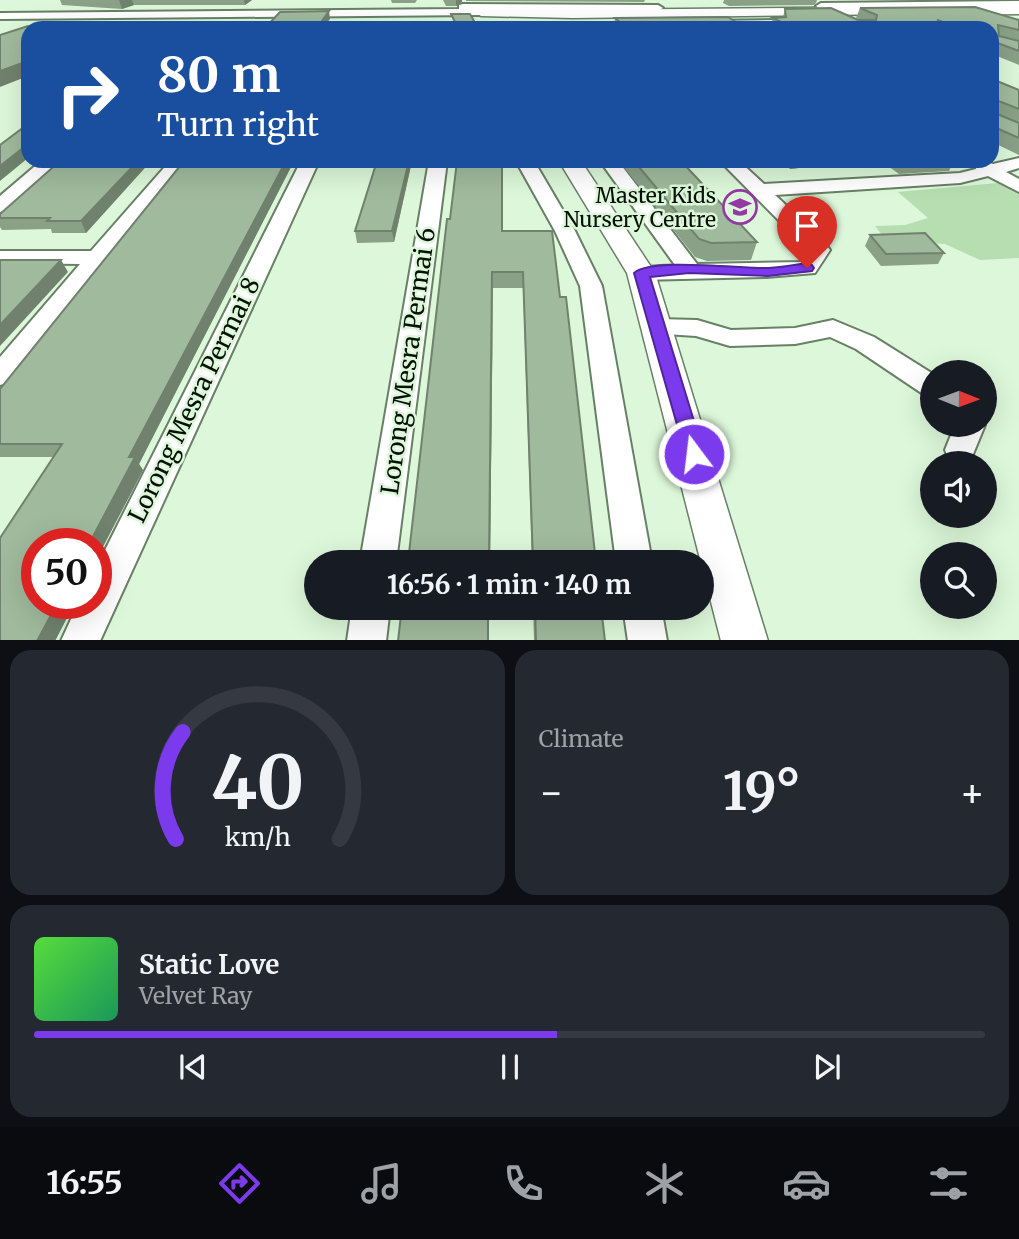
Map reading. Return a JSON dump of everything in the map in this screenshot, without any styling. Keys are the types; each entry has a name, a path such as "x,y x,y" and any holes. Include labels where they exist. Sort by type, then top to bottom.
{"main road":[{"path":"489,19 513,20 572,14 597,7 715,13 961,5 1019,10"},
{"path":"489,19 516,7 572,14"},
{"path":"574,168 642,273 745,640"}],"street":[{"path":"195,12 213,0"},
{"path":"961,5 1019,4"},
{"path":"378,5 489,19"},
{"path":"0,16 96,12 361,14 378,5 658,8"},
{"path":"961,5 1007,24"},
{"path":"195,12 239,8"},
{"path":"825,9 850,21"},
{"path":"878,9 986,16"},
{"path":"878,9 886,20 878,21"},
{"path":"53,10 96,12"},
{"path":"715,13 727,21"},
{"path":"999,153 1019,163"},
{"path":"999,164 1019,163"},
{"path":"0,206 43,168"},
{"path":"1,373 173,168"},
{"name":"Lorong Mesra Permai 8","path":"80,640 307,168"},
{"name":"Lorong Mesra Permai 6","path":"380,550 437,168"},
{"path":"529,168 565,231 591,286 632,550"},
{"path":"614,168 689,269"},
{"path":"642,273 689,269 768,272 807,268 819,250 814,242 736,168"},
{"path":"883,168 902,181"},
{"path":"760,190 960,178 976,168"},
{"path":"986,168 1019,186"},
{"path":"0,257 99,258"},
{"path":"658,327 697,328 730,338 795,336 833,328 865,343 920,379"},
{"path":"366,640 369,620"},
{"path":"644,620 648,640"}],"green space":[{"path":"998,183 1019,195 1019,258 980,260 945,244 889,244 875,226 905,225 928,218 898,192"}],"building":[{"path":"975,7 1019,20 1019,30 999,25 999,21 779,21 773,18 786,17 785,9 831,8 858,20 876,20 877,15 860,8"},
{"path":"329,11 322,21 272,21 280,12"},
{"path":"451,14 470,14 474,21 454,21"},
{"path":"728,17 734,21 618,21 615,18"},
{"path":"21,28 21,64 0,71 0,35"},
{"path":"999,36 1019,41 1019,51 999,44"},
{"path":"999,82 1019,90 1019,109 999,101"},
{"path":"999,115 1019,123 1019,138 999,129"},
{"path":"21,129 21,150 0,166 0,145"},
{"path":"52,168 131,168 81,221 0,218 0,214"},
{"path":"178,168 282,168 129,457 135,457 97,528 21,528 21,619 49,619 38,640 0,640 0,538 62,444 0,444 0,389"},
{"path":"375,168 407,168 392,231 355,231"},
{"path":"456,168 502,168 502,231 552,231 560,297 566,297 595,550 533,550 523,272 492,272 489,550 409,550 447,219 450,219"},
{"path":"640,168 688,168 757,242 711,243 699,239"},
{"path":"925,233 944,253 886,254 870,235"},
{"path":"0,260 61,260 0,325"},
{"path":"400,620 488,620 488,640 398,640"},
{"path":"535,620 603,620 605,640 536,640"}],"place":[{"name":"Master Kids Nursery Centre","path":"740,207"}],"route":[{"path":"694,454 642,273 689,269 768,272 807,268"}]}
